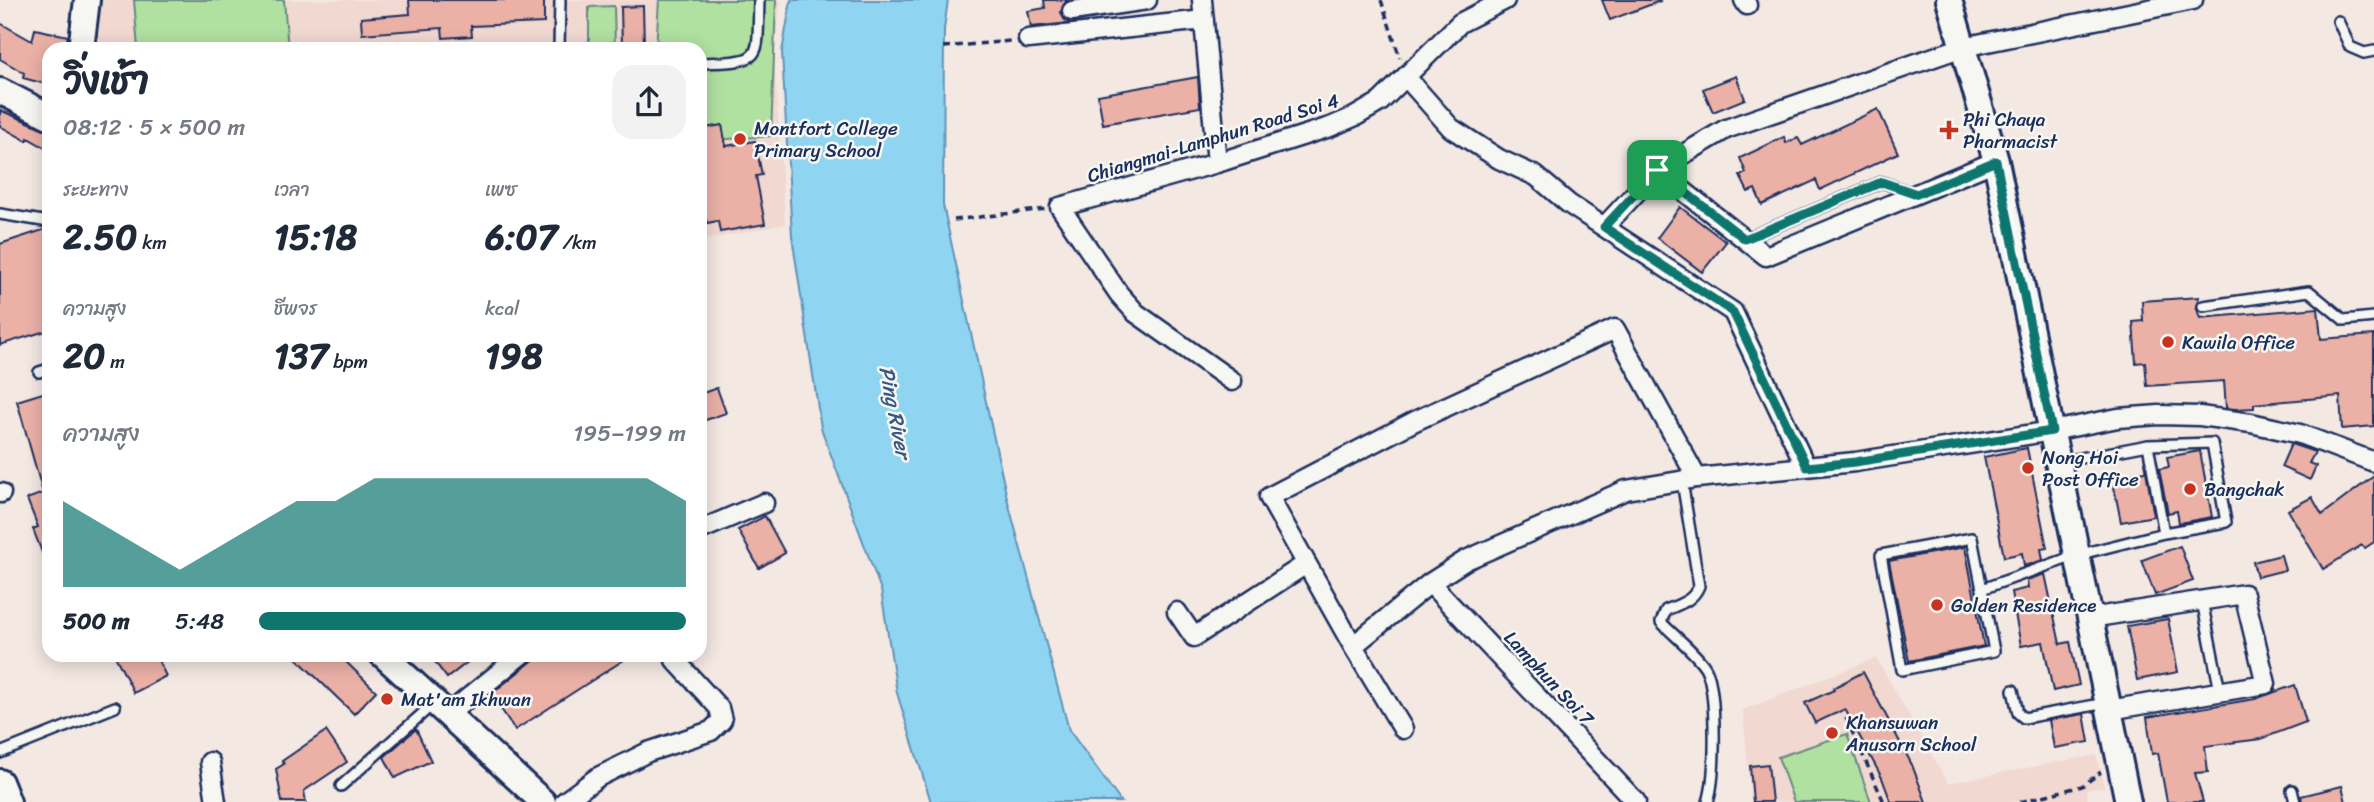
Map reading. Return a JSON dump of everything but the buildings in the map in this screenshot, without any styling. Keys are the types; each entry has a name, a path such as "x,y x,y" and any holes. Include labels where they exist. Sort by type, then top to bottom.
{"main road":[{"path":"82,42 88,0"},
{"path":"1949,0 1996,161 2128,802"},
{"path":"0,92 42,113"},
{"path":"390,662 543,802"},
{"path":"0,782 8,802"}],"street":[{"path":"1072,11 1147,0"},
{"path":"1202,0 1217,163"},
{"name":"Chiangmai-Lamphun Road Soi 4","path":"1060,207 1217,163 1356,116 1380,102 1460,23 1505,0"},
{"path":"1604,227 1657,170 1726,129 1964,47 2193,0"},
{"path":"1028,39 1204,20"},
{"path":"1406,77 1451,128 1499,159 1536,176 1569,204 1733,312 1807,467"},
{"path":"1657,170 1766,256 1996,161"},
{"path":"1060,207 1119,294 1136,313 1232,380"},
{"path":"1403,729 1269,497 1415,421 1615,329 1689,479"},
{"path":"1353,646 1430,583 1466,560 1626,491 1689,479 1855,462 2118,418 2159,415 2200,416 2251,423 2300,434 2374,462"},
{"path":"707,527 764,503"},
{"path":"1177,612 1194,637 1306,564"},
{"name":"Lamphun Soi 7","path":"1430,583 1636,802"},
{"path":"2090,618 2244,594 2266,684 2108,706"},
{"path":"440,710 510,662"},
{"path":"564,802 598,777 649,752 711,731 722,720 719,708 677,662"},
{"path":"210,762 216,802"}],"lane":[{"path":"559,42 560,0"},
{"path":"707,63 742,62 751,58 757,50 759,0"},
{"path":"2338,21 2350,47 2364,53 2374,51"},
{"path":"1745,239 1882,182 1917,194"},
{"path":"0,214 42,221"},
{"path":"2203,306 2309,291 2344,320 2374,317"},
{"path":"1982,589 2077,555 2164,533 2226,522 2212,443 2148,445 2058,463"},
{"path":"2148,445 2164,533"},
{"path":"1689,479 1699,586 1689,600 1666,610 1661,622 1701,661 1707,671 1713,736 1712,790 1708,802"},
{"path":"1972,538 1982,589 1994,651 1902,670 1881,555 1972,538"},
{"path":"2202,601 2220,691"},
{"path":"2013,690 2018,713 2024,718 2108,706"},
{"path":"0,753 115,707"},
{"path":"341,786 440,710"},
{"path":"2292,790 2295,802"}],"path":[{"path":"1381,0 1406,77"},
{"path":"943,47 1028,39"},
{"path":"954,220 1060,207"},
{"path":"1846,718 1884,802"},
{"path":"2020,802 2082,786 2101,772"}],"shaded area":[{"name":"Montfort College Primary School","path":"100,0 781,0 774,54 785,224 707,240 707,42 95,42"},
{"name":"Khansuwan Anusorn School","path":"1876,658 1948,783 2096,755 2104,787 2086,790 2088,802 1751,802 1743,710"}],"green space":[{"path":"134,0 284,0 287,42 137,42"},
{"path":"659,0 776,0 771,136 707,141 707,42 656,42"},
{"path":"614,6 615,42 589,42 589,7"},
{"path":"1847,734 1871,802 1794,802 1778,757"}],"water":[{"name":"Ping River","path":"791,0 948,0 944,29 943,205 1007,498 1069,730 1121,802 931,802 897,693 881,590 821,428 792,236 782,52"}],"place":[{"name":"Phi Chaya Pharmacist","path":"1949,130"},
{"name":"Montfort College Primary School","path":"740,139"},
{"name":"Kawila Office","path":"2168,342"},
{"name":"Nong Hoi Post Office","path":"2028,468"},
{"name":"Bangchak","path":"2190,489"},
{"name":"Golden Residence","path":"1937,605"},
{"name":"Mat'am Ikhwan","path":"387,699"},
{"name":"Khansuwan Anusorn School","path":"1832,733"}],"route":[{"path":"1996,161 2052,431 1807,467 1733,312 1604,227 1657,170 1745,239 1882,182 1917,194 1996,161"}]}
